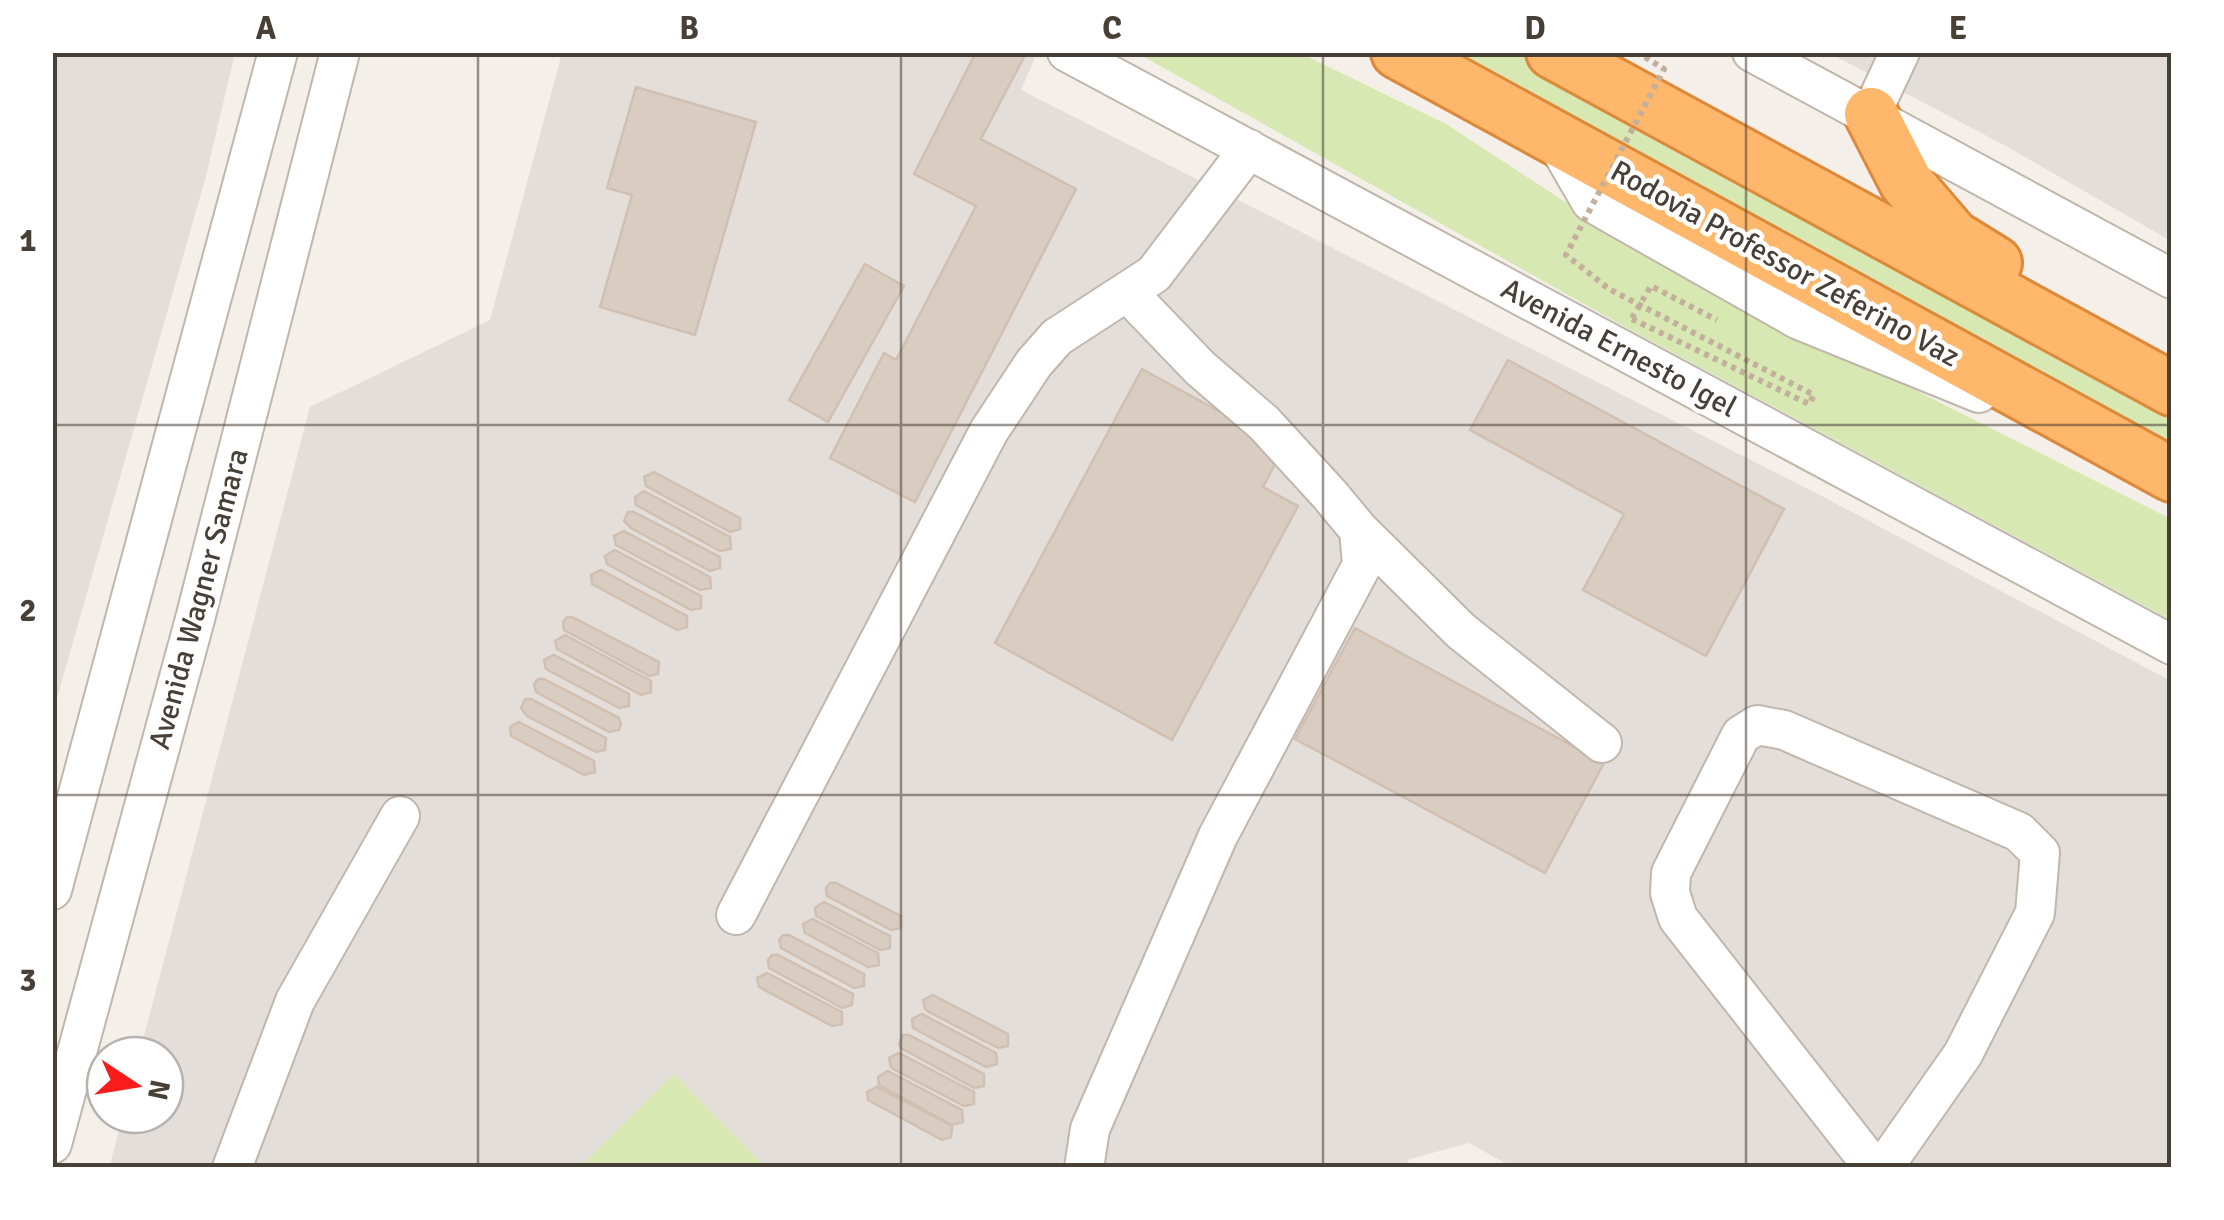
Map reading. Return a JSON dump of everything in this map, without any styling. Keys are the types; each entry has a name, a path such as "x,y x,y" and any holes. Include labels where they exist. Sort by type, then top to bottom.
{"highway":[{"name":"Rodovia Professor Zeferino Vaz","path":"1398,52 2151,464"},
{"path":"1553,52 2164,385"},
{"path":"1871,114 1906,182 1953,238 2097,324 2164,385"}],"street":[{"path":"52,890 278,52"},
{"name":"Avenida Wagner Samara","path":"52,1144 195,619 340,52"},
{"name":"Avenida Ernesto Igel","path":"1067,52 2172,645"},
{"path":"1752,52 2172,279"},
{"path":"1871,114 1900,52"},
{"path":"736,915 989,431 1034,363 1057,336 1154,274 1249,149"},
{"path":"1128,293 1200,368 1264,423 1359,530 1461,631 1602,743"},
{"path":"1084,1168 1090,1129 1218,836 1362,564 1359,530"},
{"path":"1874,1168 1740,994 1703,954 1678,918 1670,893 1670,873 1741,736 1756,724 1784,730 2018,832 2040,853 2035,913 1963,1054 1883,1168"},
{"path":"232,1168 296,1001 400,816"}],"path":[{"path":"1638,52 1664,69 1566,254 1609,289 1814,396 1810,404 1632,318 1651,286 1717,320"}],"shaded area":[{"path":"53,52 235,53 206,176 53,712"},
{"path":"562,53 1037,53 1021,90 1818,494 2171,681 2171,1167 1514,1168 1469,1143 1410,1159 1402,1168 109,1168 118,1135 185,1135 185,1035 144,1035 310,407 490,320"},
{"path":"1829,53 2171,53 2171,241 2004,145"}],"green space":[{"path":"1137,53 1300,53 1446,124 1648,256 1777,329 1885,375 2171,519 2171,620 1636,333"},
{"path":"1440,53 1517,53 2171,409 2171,450"},
{"path":"674,1074 766,1167 580,1167"}],"building":[{"path":"976,52 1025,55 981,139 1076,189 915,502 830,458 884,353 896,360 976,206 914,174"},
{"path":"636,87 756,122 695,335 600,307 632,195 607,188"},
{"path":"865,264 904,286 828,422 789,400"},
{"path":"1508,360 1784,509 1706,656 1583,590 1624,514 1470,430"},
{"path":"1142,369 1284,447 1263,487 1298,506 1172,740 995,643"},
{"path":"654,472 740,518 740,529 730,532 646,486 644,477"},
{"path":"644,491 730,537 731,549 720,551 636,505 635,497"},
{"path":"628,512 720,557 720,568 710,571 631,528 624,521"},
{"path":"624,531 710,577 711,588 700,590 616,545 614,536"},
{"path":"615,550 701,596 701,608 691,610 607,564 605,556"},
{"path":"601,570 687,616 687,627 677,630 592,584 591,575"},
{"path":"567,617 659,662 658,674 649,676 564,630"},
{"path":"1355,628 1604,763 1545,873 1295,739"},
{"path":"565,635 651,681 651,692 641,695 557,649 555,641"},
{"path":"554,655 629,694 629,706 619,708 546,669 544,660"},
{"path":"538,679 619,718 619,730 609,732 536,692 534,684"},
{"path":"525,699 606,738 605,750 596,752 527,716 521,708"},
{"path":"519,722 594,761 595,772 584,775 511,736 510,727"},
{"path":"830,883 901,916 901,928 891,930 827,896"},
{"path":"824,902 890,936 890,948 880,950 816,916 815,908"},
{"path":"813,919 878,953 879,965 868,967 805,933 803,924"},
{"path":"783,935 864,974 864,986 854,988 781,948 779,940"},
{"path":"772,955 853,994 852,1005 842,1008 769,968"},
{"path":"767,973 842,1012 842,1024 832,1026 759,987 757,978"},
{"path":"933,995 1008,1034 1008,1046 998,1048 929,1012 923,1000"},
{"path":"922,1014 996,1053 997,1064 986,1067 913,1028 912,1019"},
{"path":"903,1035 984,1074 984,1086 974,1088 901,1048"},
{"path":"899,1053 974,1092 974,1104 964,1106 895,1070 889,1058"},
{"path":"888,1071 962,1110 963,1122 952,1125 879,1085 878,1077"},
{"path":"877,1087 952,1126 951,1137 942,1140 868,1100 867,1092"}]}
